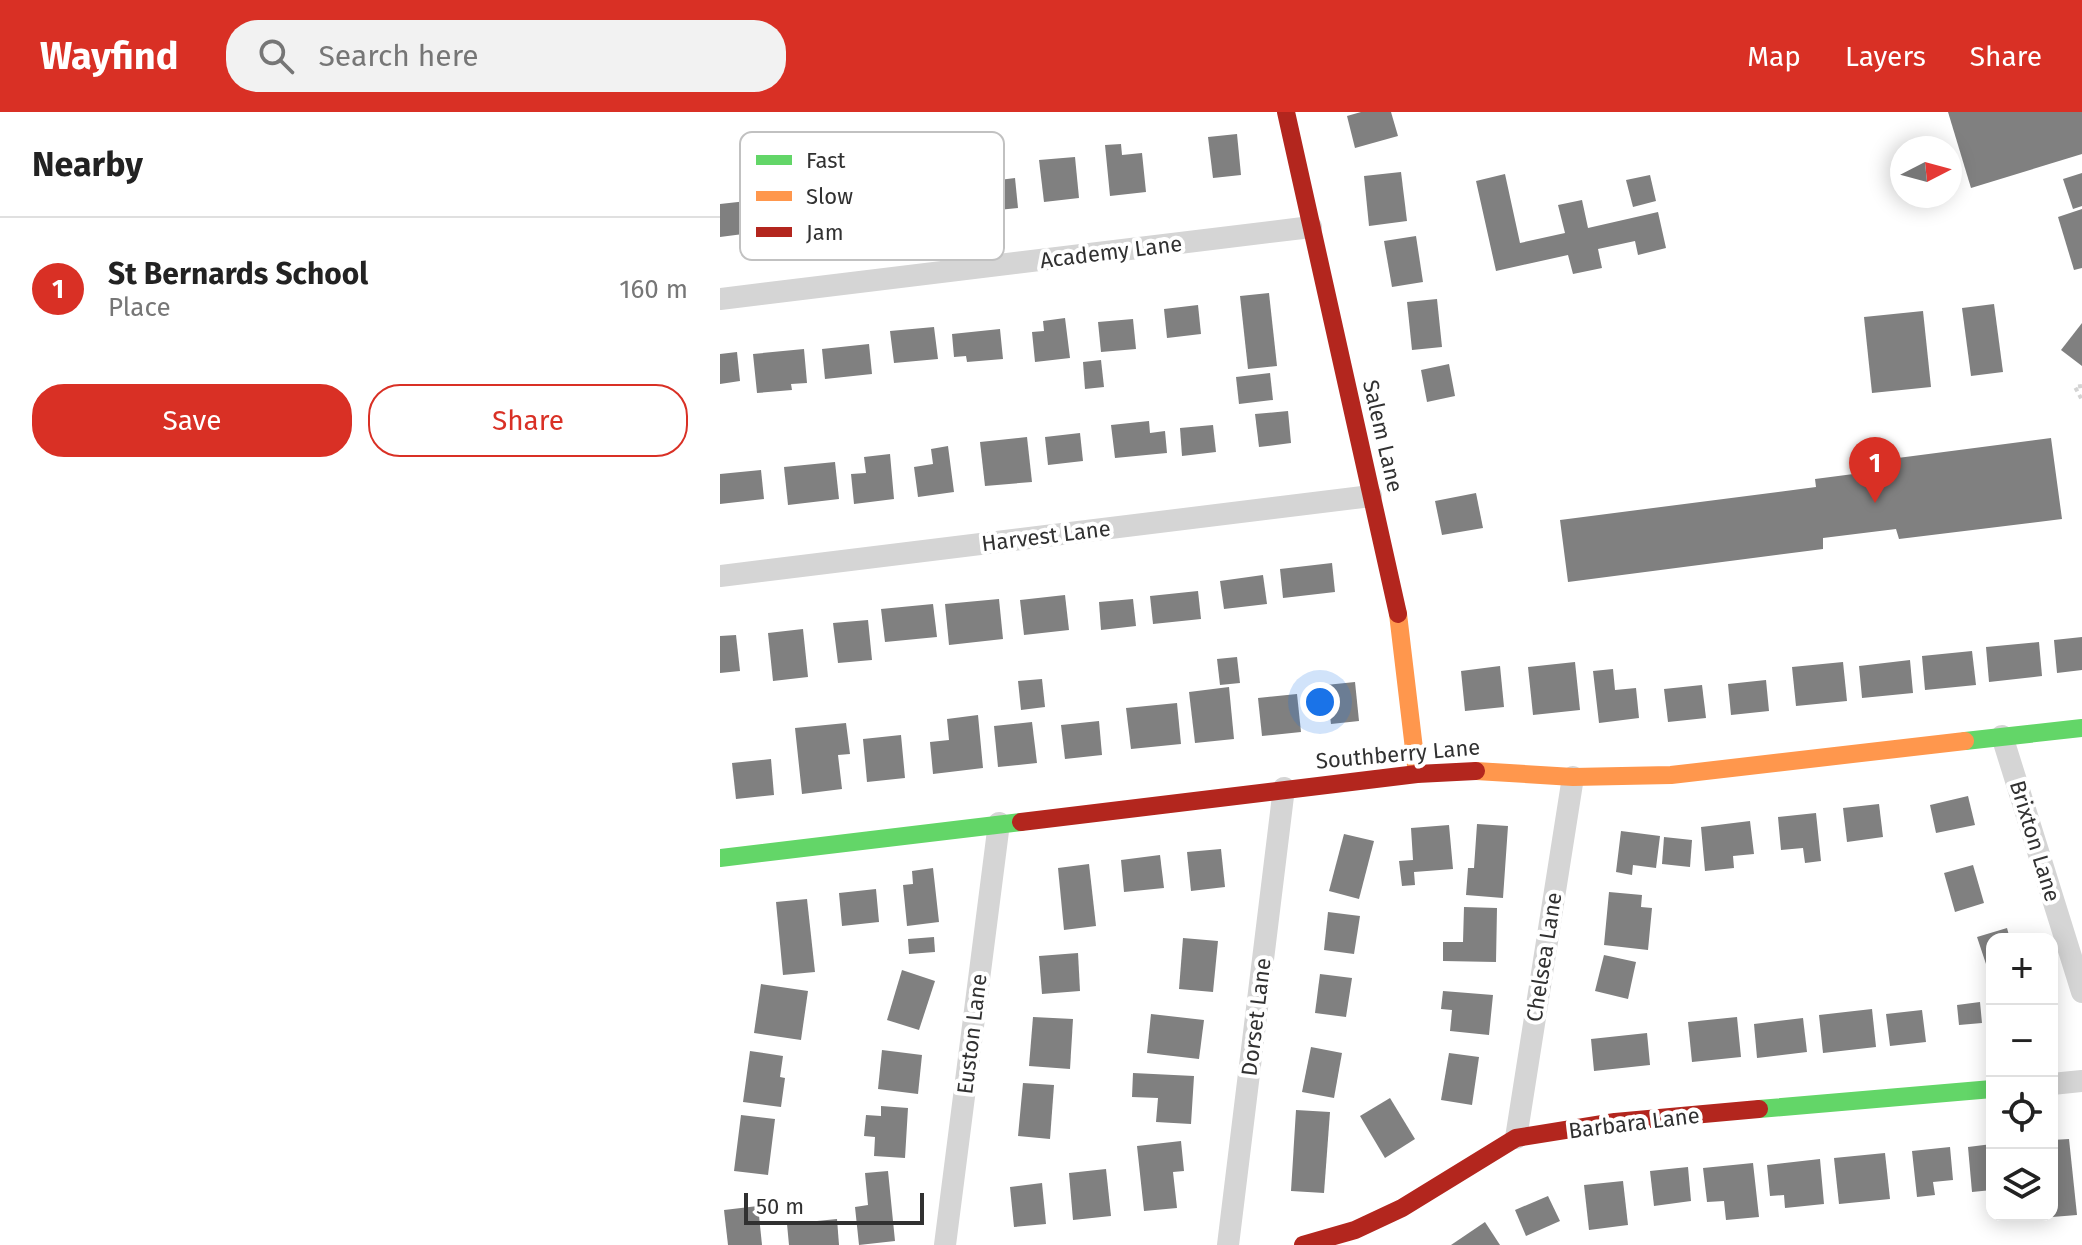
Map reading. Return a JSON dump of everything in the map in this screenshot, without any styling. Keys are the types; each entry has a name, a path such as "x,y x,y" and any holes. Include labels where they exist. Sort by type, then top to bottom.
{"street":[{"name":"Salem Lane","path":"1286,112 1398,610 1417,774"},
{"name":"Academy Lane","path":"720,299 1311,227"},
{"name":"Harvest Lane","path":"720,576 1371,496"},
{"name":"Southberry Lane","path":"720,858 1417,774 1502,770 1573,777 1671,775 2082,728"},
{"name":"Brixton Lane","path":"2002,736 2082,992"},
{"name":"Chelsea Lane","path":"1516,1138 1573,777"},
{"name":"Dorset Lane","path":"1228,1245 1284,788"},
{"name":"Euston Lane","path":"945,1245 999,823"},
{"path":"2058,1083 2082,1081"},
{"name":"Barbara Lane","path":"1303,1245 1355,1230 1402,1208 1516,1138 1615,1122 1986,1090"}],"path":[{"path":"2082,386 2075,387 2082,400"}],"building":[{"path":"1361,112 1391,112 1398,136 1355,148 1347,116"},
{"path":"1948,112 2082,112 2082,154 1971,188 1962,158 1962,136 1955,136"},
{"path":"1237,134 1241,175 1213,178 1208,137"},
{"path":"1121,144 1122,155 1142,153 1146,192 1110,196 1105,145"},
{"path":"1075,157 1079,198 1044,202 1039,160"},
{"path":"1401,172 1407,221 1369,226 1364,176"},
{"path":"2082,173 2082,206 2073,209 2063,179"},
{"path":"1505,174 1520,243 1565,233 1558,205 1582,200 1588,228 1658,212 1666,248 1638,255 1635,241 1598,249 1602,268 1573,274 1568,255 1496,271 1476,181"},
{"path":"1650,175 1656,201 1633,207 1626,180"},
{"path":"1015,178 1018,208 1004,209 1004,179"},
{"path":"740,202 740,234 720,237 720,204"},
{"path":"2082,209 2082,268 2074,270 2058,217"},
{"path":"1416,236 1423,282 1392,287 1384,241"},
{"path":"1269,293 1277,366 1248,369 1240,296"},
{"path":"1437,299 1442,347 1412,350 1407,302"},
{"path":"1994,304 2003,372 1971,376 1962,308"},
{"path":"1198,305 1201,334 1167,338 1164,309"},
{"path":"1923,311 1931,387 1872,393 1864,317"},
{"path":"1065,318 1070,358 1035,362 1032,332 1044,331 1043,321"},
{"path":"1133,319 1136,349 1101,352 1098,322"},
{"path":"2082,323 2082,366 2061,350"},
{"path":"934,327 938,359 894,363 890,331"},
{"path":"1000,329 1003,359 967,362 966,356 954,357 952,334"},
{"path":"869,344 872,374 825,379 822,349"},
{"path":"804,349 807,383 791,384 792,390 757,393 753,354"},
{"path":"737,352 740,381 720,384 720,354"},
{"path":"1101,360 1104,387 1085,389 1083,362"},
{"path":"1449,364 1455,396 1427,402 1421,370"},
{"path":"1270,373 1273,400 1239,404 1236,377"},
{"path":"1288,411 1291,443 1259,447 1255,414"},
{"path":"1149,421 1150,433 1165,431 1167,453 1115,458 1111,425"},
{"path":"1213,425 1216,452 1182,456 1180,428"},
{"path":"1080,433 1083,461 1048,465 1045,437"},
{"path":"1027,437 1032,482 985,486 980,442"},
{"path":"2051,438 2062,519 1899,539 1896,529 1823,538 1823,549 1568,582 1560,520 1816,487 1815,479 1892,469 1890,459"},
{"path":"948,446 954,492 918,497 914,467 933,464 931,449"},
{"path":"890,454 894,499 854,504 851,474 866,473 864,457"},
{"path":"835,462 839,499 788,505 784,467"},
{"path":"761,470 764,499 720,504 720,474"},
{"path":"1476,493 1483,528 1442,535 1435,501"},
{"path":"1332,563 1335,592 1283,598 1280,569"},
{"path":"1263,575 1267,604 1224,609 1220,581"},
{"path":"1198,591 1201,619 1153,624 1150,596"},
{"path":"1065,595 1069,630 1024,635 1020,600"},
{"path":"999,599 1003,639 949,645 945,604"},
{"path":"1133,599 1136,626 1101,630 1099,602"},
{"path":"933,604 937,637 885,642 881,609"},
{"path":"868,620 872,660 838,663 833,623"},
{"path":"803,629 808,677 773,681 768,633"},
{"path":"736,635 740,671 720,673 720,636"},
{"path":"2082,637 2082,670 2057,673 2054,640"},
{"path":"2039,642 2042,676 1989,682 1986,647"},
{"path":"1972,651 1976,685 1925,690 1922,656"},
{"path":"1237,657 1240,683 1220,685 1217,659"},
{"path":"1910,660 1913,693 1862,698 1859,666"},
{"path":"1575,662 1580,710 1533,715 1528,667"},
{"path":"1843,662 1847,701 1796,706 1792,667"},
{"path":"1500,666 1504,707 1465,711 1461,671"},
{"path":"1613,669 1615,690 1636,688 1639,718 1599,723 1593,671"},
{"path":"1042,679 1045,707 1021,710 1018,681"},
{"path":"1766,680 1769,711 1731,715 1728,684"},
{"path":"1355,682 1359,721 1331,724 1326,685"},
{"path":"1702,685 1706,718 1668,722 1664,689"},
{"path":"1229,687 1234,739 1195,743 1189,692"},
{"path":"1297,694 1301,732 1262,736 1258,698"},
{"path":"1177,703 1181,744 1131,749 1126,708"},
{"path":"978,715 983,768 933,774 930,742 949,740 947,719"},
{"path":"1099,721 1102,755 1065,759 1061,725"},
{"path":"1032,722 1037,763 998,767 994,726"},
{"path":"846,723 850,754 838,755 842,789 802,794 795,728"},
{"path":"901,735 905,778 867,782 863,739"},
{"path":"771,759 774,795 736,799 732,763"},
{"path":"1968,796 1975,825 1936,833 1930,805"},
{"path":"1879,804 1883,837 1847,842 1843,808"},
{"path":"1816,813 1821,861 1805,863 1803,848 1781,850 1778,817"},
{"path":"1750,821 1754,854 1733,856 1734,868 1705,871 1701,827"},
{"path":"1477,824 1508,826 1503,898 1466,895 1468,868 1474,868"},
{"path":"1449,825 1453,869 1414,872 1415,885 1402,886 1399,861 1413,860 1411,828"},
{"path":"1621,831 1660,836 1656,868 1633,865 1632,875 1616,872"},
{"path":"1344,834 1374,841 1359,899 1329,891"},
{"path":"1664,837 1692,840 1690,867 1662,864"},
{"path":"1221,849 1225,887 1191,891 1187,852"},
{"path":"1160,855 1164,888 1124,892 1121,860"},
{"path":"1089,864 1096,926 1064,930 1058,868"},
{"path":"1973,865 1984,903 1955,912 1944,873"},
{"path":"933,868 939,922 907,926 903,885 913,884 912,871"},
{"path":"876,889 879,922 842,926 839,893"},
{"path":"1609,892 1642,895 1641,907 1652,908 1648,950 1604,945"},
{"path":"807,899 815,972 783,975 776,902"},
{"path":"1464,907 1497,908 1496,962 1443,961 1443,942 1463,942"},
{"path":"1328,912 1360,916 1354,954 1324,950"},
{"path":"2007,928 2008,933 1990,933"},
{"path":"1986,934 1986,964 1977,937"},
{"path":"934,937 935,952 909,954 908,939"},
{"path":"1183,938 1218,941 1213,992 1179,989"},
{"path":"1078,953 1080,991 1042,994 1039,956"},
{"path":"1604,955 1636,962 1628,999 1595,991"},
{"path":"902,970 935,981 919,1030 887,1020"},
{"path":"1320,974 1352,978 1346,1017 1315,1013"},
{"path":"761,984 808,991 801,1040 754,1033"},
{"path":"1443,991 1493,995 1489,1035 1450,1031 1452,1010 1441,1009"},
{"path":"1980,1002 1982,1023 1959,1025 1957,1005"},
{"path":"1872,1009 1876,1047 1823,1053 1819,1015"},
{"path":"1922,1010 1926,1042 1890,1046 1886,1014"},
{"path":"1151,1014 1204,1020 1199,1059 1147,1053"},
{"path":"1033,1017 1073,1019 1070,1069 1029,1066"},
{"path":"1737,1017 1741,1057 1692,1062 1688,1022"},
{"path":"1803,1018 1807,1052 1757,1058 1754,1024"},
{"path":"1647,1033 1650,1065 1594,1071 1591,1039"},
{"path":"1311,1047 1342,1053 1334,1098 1302,1092"},
{"path":"882,1050 922,1055 918,1094 878,1089"},
{"path":"750,1051 783,1056 780,1077 785,1078 781,1107 743,1102"},
{"path":"1449,1053 1479,1057 1472,1105 1441,1100"},
{"path":"1133,1073 1194,1076 1191,1124 1156,1122 1158,1098 1132,1097"},
{"path":"1023,1083 1054,1085 1050,1139 1018,1136"},
{"path":"1390,1098 1415,1139 1385,1158 1360,1116"},
{"path":"881,1106 908,1108 905,1158 874,1156 875,1137 864,1136 866,1115 881,1116"},
{"path":"1296,1110 1330,1112 1324,1193 1291,1191"},
{"path":"741,1115 775,1119 768,1175 734,1171"},
{"path":"2069,1139 2077,1215 2058,1217 2058,1140"},
{"path":"1181,1141 1184,1171 1173,1172 1177,1208 1144,1211 1137,1146"},
{"path":"1986,1145 1986,1191 1972,1192 1968,1147"},
{"path":"1950,1147 1953,1180 1933,1182 1935,1195 1917,1197 1912,1151"},
{"path":"1885,1153 1890,1199 1839,1204 1834,1158"},
{"path":"1820,1159 1824,1204 1785,1208 1784,1195 1770,1196 1767,1165"},
{"path":"1753,1163 1759,1217 1726,1220 1724,1201 1707,1202 1703,1168"},
{"path":"1688,1167 1691,1201 1654,1206 1650,1171"},
{"path":"1106,1169 1111,1216 1073,1220 1069,1173"},
{"path":"888,1171 895,1241 859,1245 855,1207 868,1205 865,1173"},
{"path":"1623,1181 1628,1225 1589,1230 1584,1185"},
{"path":"1042,1183 1046,1224 1014,1227 1010,1187"},
{"path":"1548,1196 1560,1221 1526,1236 1515,1210"},
{"path":"758,1206 762,1245 728,1245 724,1210"},
{"path":"837,1219 839,1245 789,1245 787,1224"},
{"path":"1485,1222 1500,1245 1451,1245"}],"traffic: fast":[{"path":"1965,741 2082,728"},
{"path":"720,858 1021,822"},
{"path":"1759,1109 1986,1090"}],"traffic: slow":[{"path":"1398,614 1417,774"},
{"path":"1476,771 1573,777 1671,775 1965,741"}],"traffic: jam":[{"path":"1286,112 1398,614"},
{"path":"1021,822 1417,774 1476,771"},
{"path":"1303,1245 1355,1230 1402,1208 1516,1138 1615,1122 1759,1109"}],"place":[{"name":"St Bernards School","path":"1875,503"}]}
